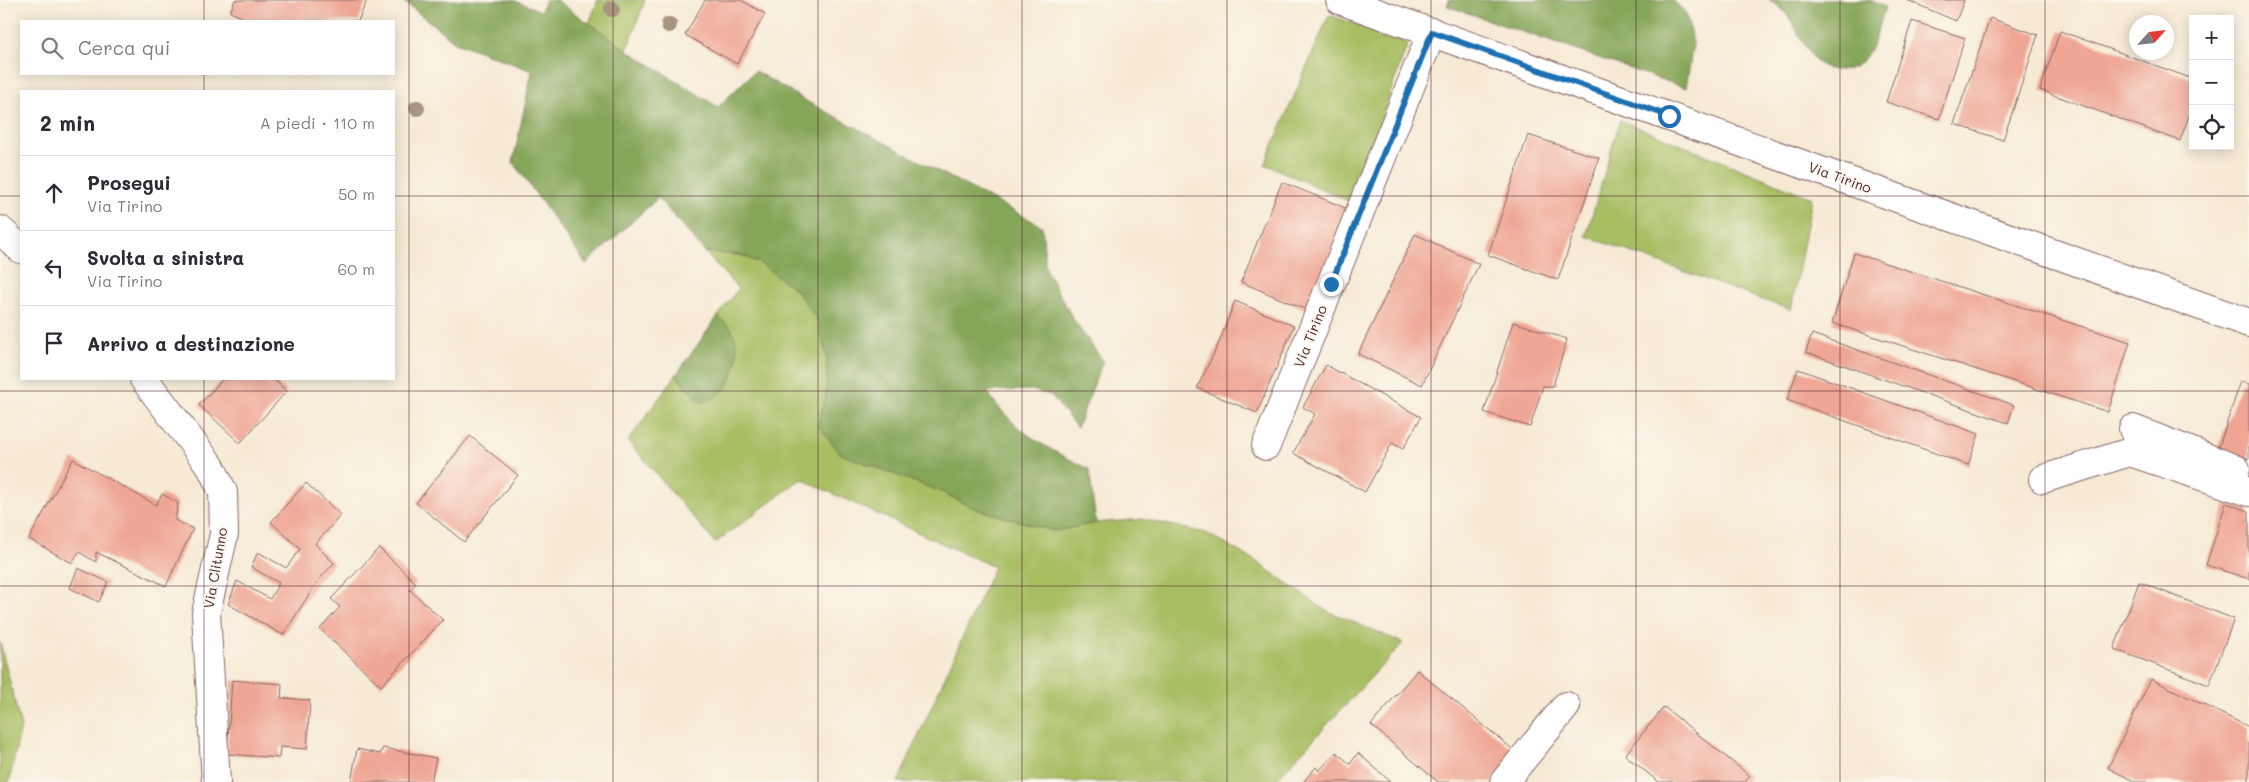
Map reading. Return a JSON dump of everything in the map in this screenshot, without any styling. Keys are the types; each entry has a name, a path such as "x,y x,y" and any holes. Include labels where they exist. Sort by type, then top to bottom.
{"street":[{"name":"Via Tirino","path":"1340,0 1380,7 1432,32 2249,323"},
{"name":"Via Tirino","path":"1266,446 1432,32"},
{"path":"0,230 20,247"},
{"name":"Via Clitunno","path":"145,380 211,467 223,492 224,534 206,613 216,782"},
{"path":"2133,429 2249,474"},
{"path":"2043,478 2130,452 2249,492"},
{"path":"1504,782 1566,706"}],"green space":[{"path":"402,0 513,0 541,11 545,0 556,0 627,50 718,107 755,71 810,103 1042,226 1046,270 1073,319 1103,361 1077,428 1051,395 1032,390 987,391 1008,418 1032,438 1089,469 1096,523 1054,531 976,509 942,492 841,454 818,425 826,395 827,358 818,321 797,291 762,264 741,255 705,252 658,198 586,264 513,162 532,71 455,42"},
{"path":"598,0 645,0 627,50 589,23"},
{"path":"1449,0 1673,0 1686,13 1693,44 1686,88 1447,6"},
{"path":"1769,0 1870,0 1885,7 1876,38 1865,57 1850,69 1835,70 1822,66 1816,60 1807,49 1790,19 1778,6"},
{"path":"1329,15 1408,43 1351,202 1265,164"},
{"path":"1620,120 1812,198 1791,310 1586,236"},
{"path":"705,252 741,255 762,264 798,291 818,321 827,358 826,395 818,425 841,454 942,492 976,509 1054,531 1096,523 1142,519 1206,533 1254,560 1325,610 1403,643 1274,782 898,782 994,567 801,479 715,543 628,441 676,375 701,403 732,330 718,316 738,289"},
{"path":"718,316 731,328 735,338 737,348 736,367 733,376 722,392 701,403 676,375"},
{"path":"0,642 21,727 9,782 0,782"}],"building":[{"path":"235,0 367,0 358,20 250,20 230,12"},
{"path":"705,0 741,0 765,14 737,64 685,35"},
{"path":"1907,0 1964,0 1956,21"},
{"path":"1990,18 2038,35 2003,140 1954,124"},
{"path":"1912,21 1965,38 1939,119 1886,102"},
{"path":"2060,31 2129,56 2129,60 2140,60 2189,78 2189,115 2180,141 2040,90"},
{"path":"1528,135 1599,158 1558,280 1488,255"},
{"path":"1282,182 1348,209 1309,311 1241,282"},
{"path":"1415,234 1479,264 1422,385 1358,354"},
{"path":"1854,253 2130,342 2108,412 1832,323"},
{"path":"1235,301 1294,326 1257,413 1197,388 1218,345"},
{"path":"1513,322 1567,339 1553,386 1543,386 1530,427 1484,412"},
{"path":"1812,334 2014,405 2008,423 1806,352"},
{"path":"1326,365 1421,417 1403,449 1392,443 1365,492 1293,453 1315,414 1303,407"},
{"path":"1798,369 1979,434 1968,465 1787,400"},
{"path":"222,380 274,380 287,391 240,443 199,405"},
{"path":"2241,381 2249,384 2249,459 2218,449"},
{"path":"470,436 518,475 464,542 416,503"},
{"path":"73,459 156,505 162,494 178,503 175,520 193,529 166,586 96,552 96,562 79,552 72,563 29,539"},
{"path":"306,483 341,515 315,544 334,563 317,582 283,635 228,604 237,581 270,599 279,583 251,567 258,552 286,568 300,549 271,522"},
{"path":"2226,503 2249,511 2249,579 2206,565"},
{"path":"379,548 416,583 410,590 443,620 381,686 320,629 340,607 331,599"},
{"path":"78,568 108,582 99,602 70,588"},
{"path":"2139,582 2234,619 2209,685 2114,649"},
{"path":"1417,670 1517,753 1493,782 1438,782 1371,725"},
{"path":"2151,679 2249,727 2249,782 2136,782 2108,768"},
{"path":"232,680 282,684 281,698 310,700 307,749 280,747 279,758 227,754"},
{"path":"1664,707 1750,776 1745,782 1659,782 1625,755"},
{"path":"383,748 436,758 431,782 351,782 357,749 380,754"},
{"path":"1336,752 1350,764 1358,753 1391,782 1303,782 1316,767 1319,771"}],"route":[{"path":"1331,284 1432,32 1669,116"}]}
